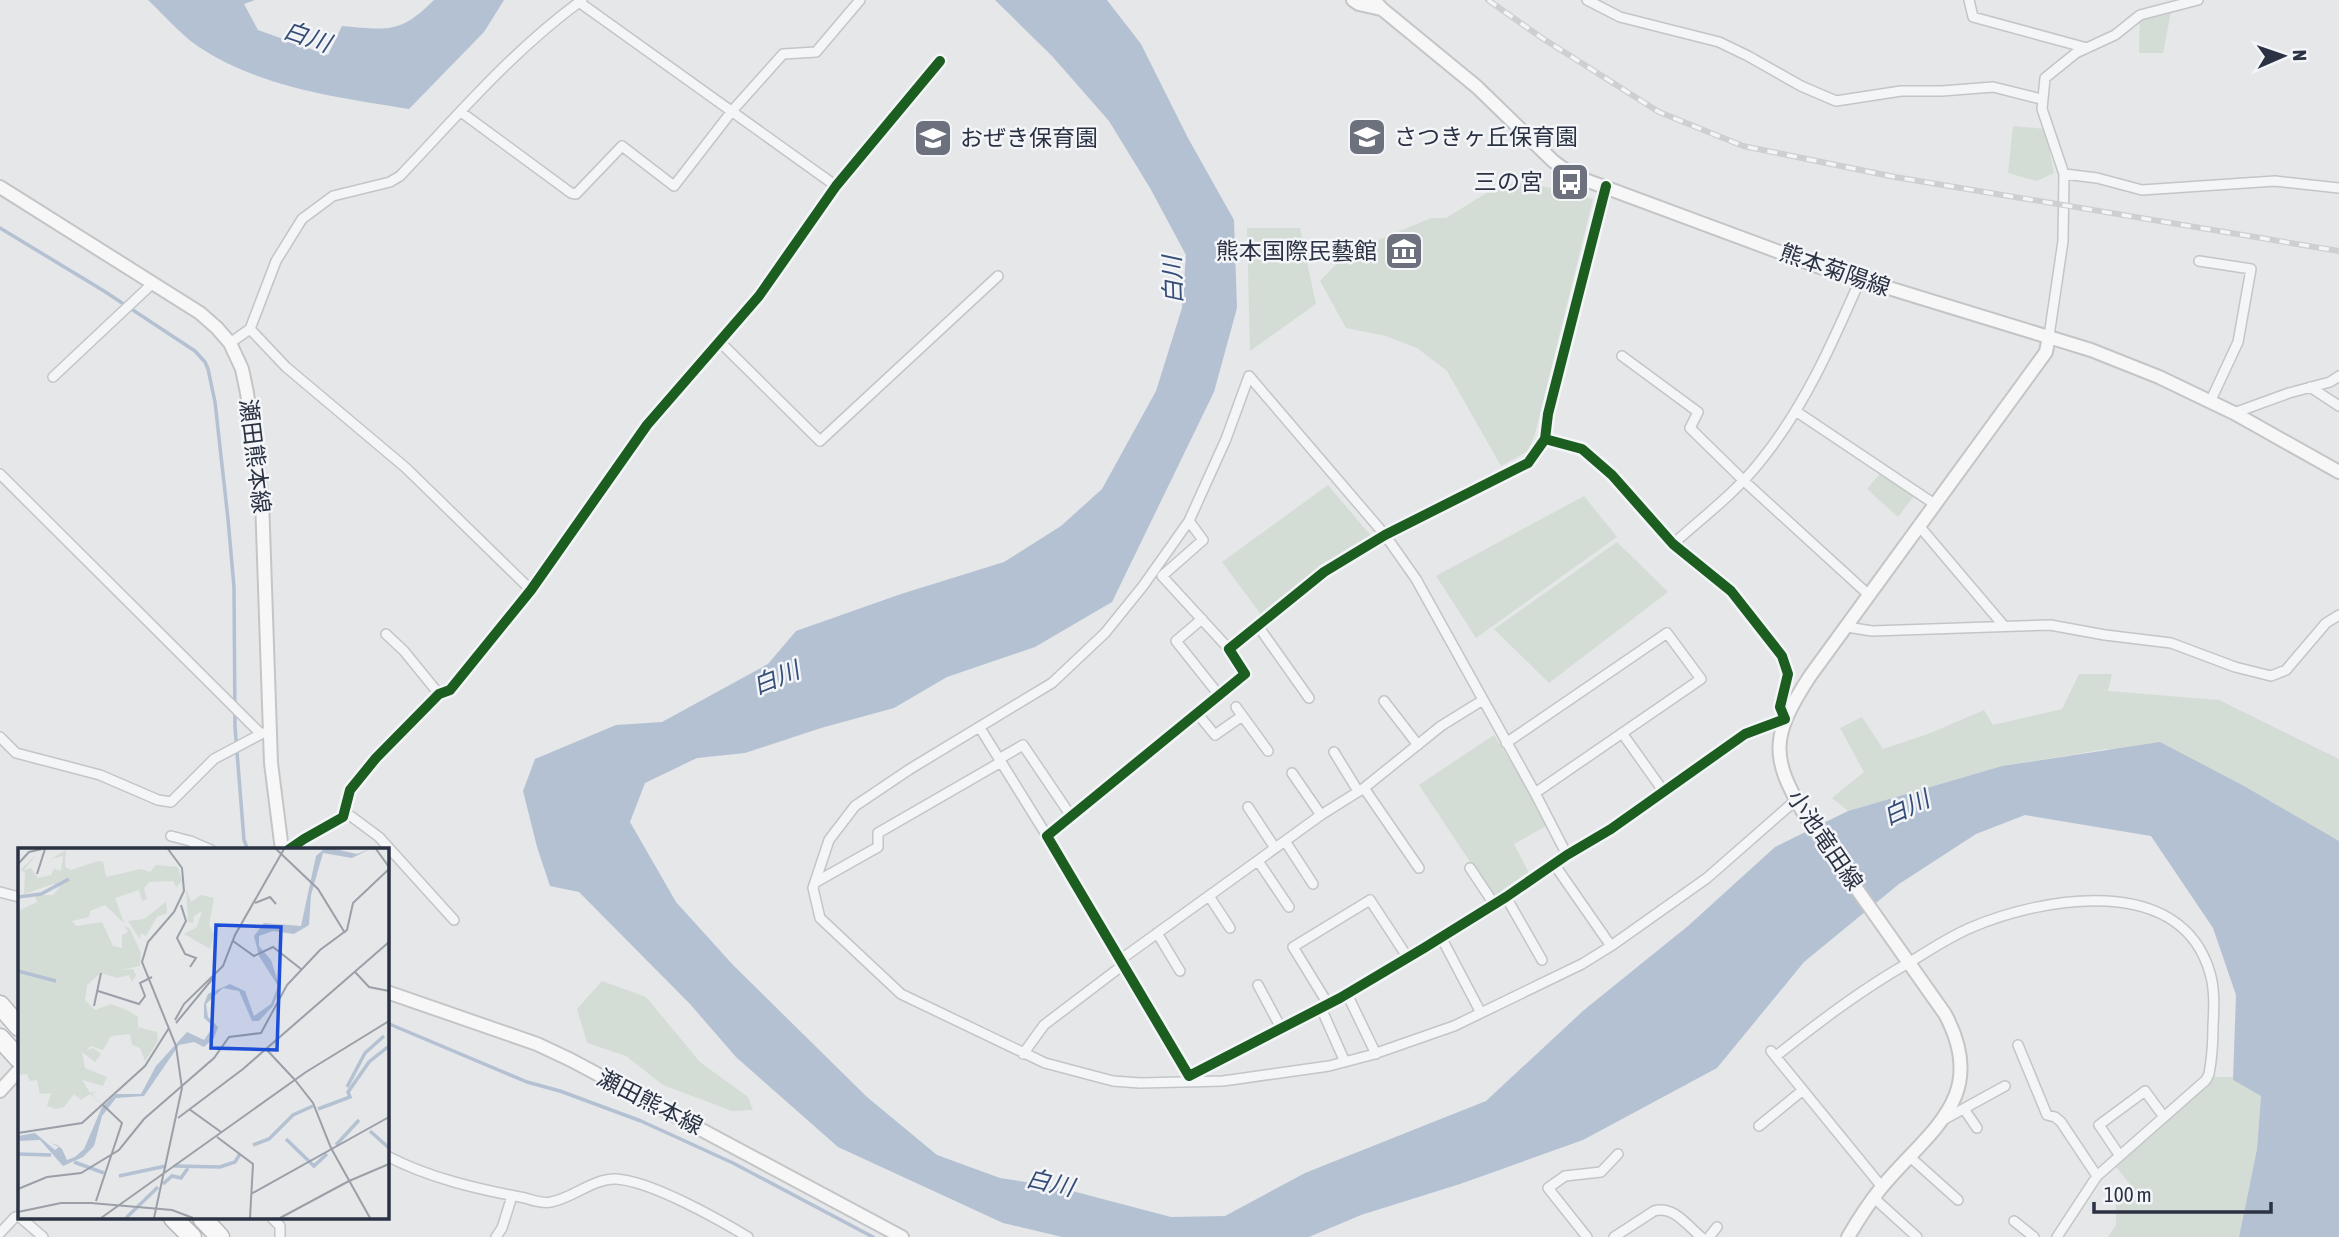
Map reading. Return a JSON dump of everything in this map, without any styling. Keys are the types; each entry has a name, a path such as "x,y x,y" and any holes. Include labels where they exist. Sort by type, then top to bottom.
{"highway":[{"path":"0,1005 18,1026"},
{"path":"0,1038 18,1058"},
{"path":"175,1220 192,1237"},
{"path":"204,1220 220,1237"}],"main road":[{"path":"1353,0 1359,4 1381,3"},
{"name":"熊本菊陽線","path":"1381,3 1477,88 1553,162 1573,175 1860,280 2049,336 2113,359 2234,413 2339,472"},
{"name":"瀬田熊本線","path":"0,187 200,313 230,342 242,369 262,499 266,732 282,848"},
{"name":"小池竜田線","path":"1848,1237 1882,1187 1952,1107 1960,1079 1960,1061 1957,1042 1945,1014 1806,817 1786,783 1780,764 1779,744 1785,719 1810,676 2046,352 2049,336"},
{"name":"瀬田熊本線","path":"388,992 548,1049 698,1126 902,1237"},
{"path":"0,1091 18,1071"}],"street":[{"path":"461,112 571,193 576,194 622,146 674,186 732,111 783,54 816,52 859,0"},
{"path":"1587,0 1620,16 1719,42 1808,90 1836,101 1901,91 1993,87 2041,99"},
{"path":"1969,0 1973,17 2087,48"},
{"path":"2049,336 2063,241 2064,174 2042,109 2045,78 2076,53 2115,35 2140,15 2198,0"},
{"path":"230,342 250,329 276,261 302,219 333,197 390,182 400,176 479,90 580,1 836,186"},
{"path":"291,848 343,817 350,790 376,758 439,694 450,690 531,590 646,425 759,296 836,186 940,61"},
{"path":"2064,174 2097,178 2142,190 2275,181 2339,188"},
{"path":"1229,649 1324,572 1385,536 1528,463 1545,439 1548,414 1605,186"},
{"path":"2199,261 2251,269 2238,342 2210,402"},
{"path":"719,341 820,441 998,276"},
{"path":"1673,544 1743,480 1797,412 1860,280"},
{"path":"53,377 153,283"},
{"path":"250,329 286,367 405,468 531,590"},
{"path":"1622,356 1698,412 1690,428 1870,596"},
{"path":"1567,855 1416,579 1385,536 1249,376 1226,439 1189,521 1105,634 1052,683 910,769 855,806 829,840 813,888 820,918 901,994 1023,1054 1060,1068 1113,1081 1249,1078 1345,1062 1427,1037 1582,964 1707,878 1796,800"},
{"path":"2234,413 2289,393 2330,382 2339,376"},
{"path":"2310,387 2339,406"},
{"path":"1797,412 1936,505"},
{"path":"1189,1079 1408,958 1611,829 1749,732 1785,719 1780,707 1788,674 1782,656 1731,591 1673,544 1612,475 1582,449 1545,439"},
{"path":"0,474 242,715 266,732"},
{"path":"1047,836 1245,674 1229,649 1162,576 1203,540 1189,521"},
{"path":"1920,527 2004,626"},
{"path":"1847,627 1872,631 2050,625 2171,643 2235,667 2271,676 2286,670 2326,623 2339,615"},
{"path":"1202,619 1176,641 1219,695"},
{"path":"1258,626 1309,698"},
{"path":"1506,743 1667,633 1701,679 1535,793"},
{"path":"386,634 439,694"},
{"path":"1023,1054 1044,1026 1157,933 1361,789 1450,719 1483,699"},
{"path":"1384,701 1418,746"},
{"path":"1236,707 1268,751"},
{"path":"1197,713 1215,735 1242,716"},
{"path":"980,728 1047,836 1189,1079"},
{"path":"0,737 16,753 100,775 167,802 174,800 214,759 266,732"},
{"path":"1622,733 1664,792"},
{"path":"816,882 878,847 878,833 1023,746 1071,816"},
{"path":"1334,752 1419,868"},
{"path":"1292,773 1321,815"},
{"path":"1248,807 1275,848"},
{"path":"344,811 379,837 454,920"},
{"path":"171,836 206,848"},
{"path":"1285,841 1313,884"},
{"path":"1258,861 1289,907"},
{"path":"1554,863 1611,946"},
{"path":"1470,868 1494,904"},
{"path":"0,892 18,897"},
{"path":"1209,895 1230,928"},
{"path":"1506,897 1542,960"},
{"path":"1345,1062 1324,1006 1293,947 1370,900 1408,958"},
{"path":"1882,1187 1774,1054 1849,999 1970,928 2012,914 2064,903 2093,900 2147,908 2186,933 2204,956 2212,982 2214,1010 2209,1074 2206,1080 2097,1176 2057,1237"},
{"path":"1157,933 1180,971"},
{"path":"1441,937 1481,1013"},
{"path":"1258,985 1281,1028"},
{"path":"1347,994 1376,1054"},
{"path":"2018,1045 2047,1115 2061,1122 2097,1176"},
{"path":"1942,1121 2005,1086"},
{"path":"1759,1126 1803,1090"},
{"path":"2120,1156 2099,1125 2145,1091 2164,1116"},
{"path":"1964,1109 1977,1128"},
{"path":"1587,1237 1548,1188 1565,1176 1601,1171 1618,1154"},
{"path":"388,1157 405,1166 445,1180 549,1203 609,1180 620,1179 659,1192 718,1219 748,1237"},
{"path":"1910,1157 1958,1200"},
{"path":"496,1237 512,1196"},
{"path":"1874,1198 1917,1237"},
{"path":"1614,1237 1661,1208 1671,1211 1701,1237"},
{"path":"0,1233 18,1217"},
{"path":"23,1220 43,1237"},
{"path":"274,1220 280,1226 280,1237"},
{"path":"2014,1221 2034,1237"},
{"path":"1709,1237 1717,1227"}],"shaded area":[{"path":"2172,7 2163,53 2139,53 2140,15"},
{"path":"2013,126 2045,129 2054,173 2037,181 2008,173"},
{"path":"1530,183 1593,199 1535,434 1528,451 1501,466 1447,371 1417,348 1386,336 1346,328 1320,281 1347,253 1431,218 1446,218 1501,184"},
{"path":"1247,228 1300,228 1316,304 1250,351"},
{"path":"1882,471 1914,496 1898,517 1867,489"},
{"path":"1328,485 1372,537 1262,616 1222,562"},
{"path":"1584,496 1617,537 1476,638 1436,576"},
{"path":"1617,542 1668,592 1549,683 1494,629"},
{"path":"2079,674 2112,674 2108,691 2219,700 2339,759 2339,841 2311,826 2107,749 2002,766 1848,811 1832,798 1864,772 1840,728 1862,717 1883,749 1928,734 1984,710 1993,725 2062,709"},
{"path":"1494,735 1546,826 1514,844 1530,875 1494,898 1419,785"},
{"path":"602,981 646,997 700,1062 748,1097 753,1110 732,1111 663,1085 626,1056 587,1043 577,1009"},
{"path":"2215,1077 2233,1077 2233,1080 2261,1096 2257,1149 2239,1237 2108,1237 2116,1225 2116,1202 2123,1200 2121,1196 2131,1186 2114,1164"}],"water":[{"path":"148,0 255,0 244,4 258,30 328,55 342,26 392,27 412,19 434,0 504,0 484,32 409,109 300,89 248,72 223,61 192,42"},
{"name":"白川","path":"995,0 1107,0 1141,44 1188,138 1234,220 1237,308 1214,392 1112,602 1035,647 947,677 894,708 745,753 697,758 645,783 630,822 676,902 733,965 867,1097 937,1155 1000,1178 1057,1187 1171,1217 1225,1216 1305,1173 1486,1101 1584,1010 1688,926 1775,847 1848,811 2002,766 2160,742 2244,786 2339,841 2339,1237 2239,1237 2257,1149 2261,1096 2233,1080 2236,995 2213,928 2151,836 2025,815 1976,834 1899,884 1804,962 1717,1068 1583,1140 1460,1184 1361,1215 1309,1237 1062,1237 1003,1223 838,1147 736,1057 690,1004 579,892 550,886 523,791 535,759 616,725 662,722 768,664 796,631 1004,562 1061,526 1102,489 1156,391 1182,308 1186,255 1150,188 1109,121 1052,56"}],"waterway":[{"path":"0,228 104,291 195,351 208,369 215,402 234,587 235,727 244,840 247,848"},
{"path":"388,1023 527,1082 560,1091 641,1121 733,1163 873,1237"}],"railway":[{"path":"1488,0 1542,38 1659,112 1743,146 1895,177 2339,251"}],"cycle path":[{"path":"291,848 343,817 350,790 376,758 439,694 450,690 531,590 647,425 759,296 836,186 940,61"},
{"path":"1545,439 1582,449 1612,475 1673,544 1731,591 1782,656 1788,674 1780,707 1785,719 1745,734 1611,829 1424,948 1340,998 1189,1076 1047,836 1245,674 1229,649 1324,572 1385,535 1528,463 1545,439 1548,414 1606,186"}],"place":[{"name":"さつきヶ丘保育園","path":"1367,137"},
{"name":"おぜき保育園","path":"933,138"},
{"name":"三の宮","path":"1570,182"},
{"name":"熊本国際民藝館","path":"1404,251"}]}
